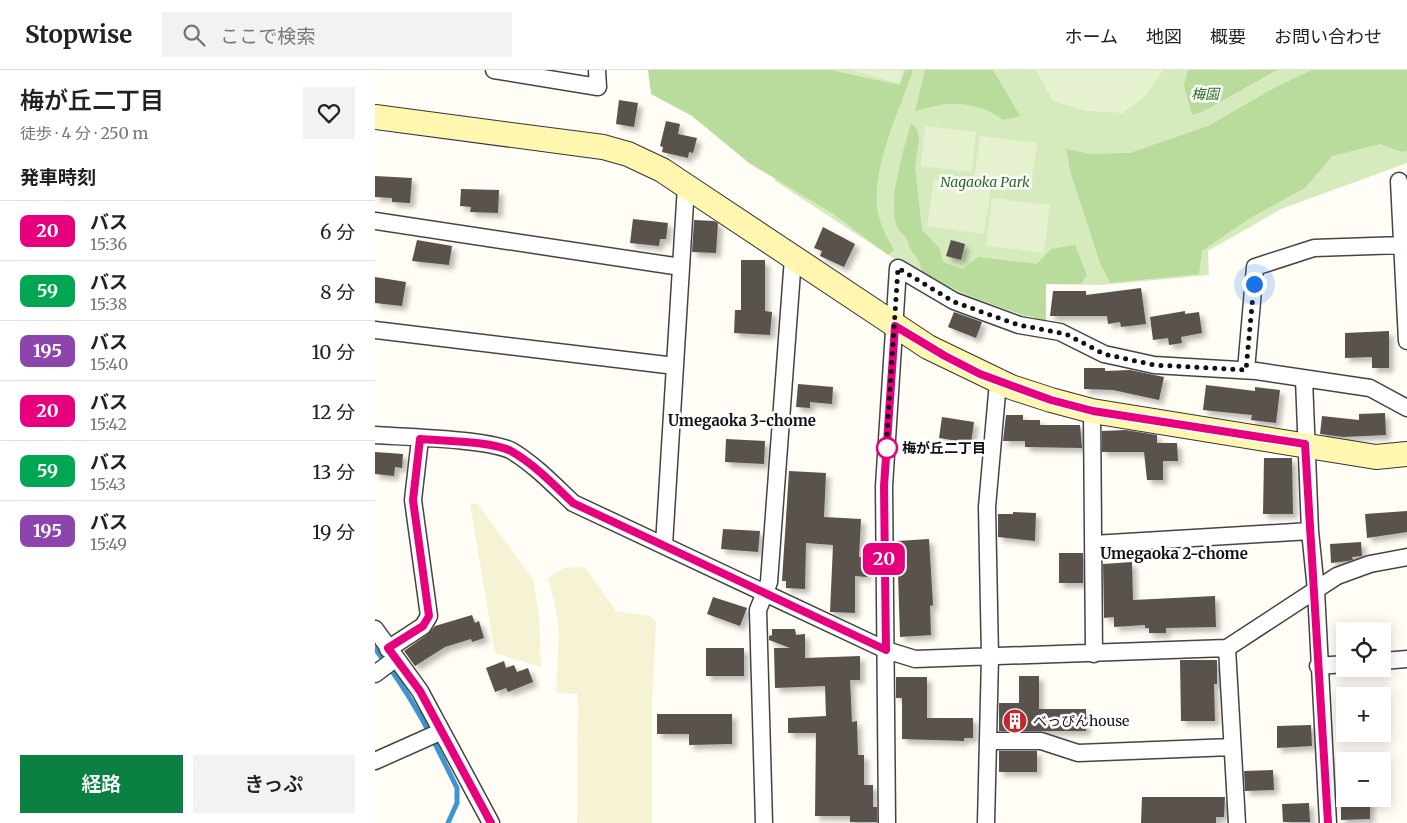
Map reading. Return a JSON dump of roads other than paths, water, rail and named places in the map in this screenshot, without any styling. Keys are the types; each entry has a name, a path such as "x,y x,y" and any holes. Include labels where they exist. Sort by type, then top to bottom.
{"street":[{"path":"494,70 598,87 597,70"},
{"path":"375,117 603,147 645,161 686,186 895,326 945,356 998,382 1051,400 1093,411 1376,457 1407,454"},
{"path":"1399,180 1407,341"},
{"path":"664,545 686,186"},
{"path":"375,221 681,267"},
{"path":"1246,370 1255,267 1314,248 1402,245"},
{"path":"763,823 758,610 769,582 793,258"},
{"path":"887,823 884,486 898,268 954,302 1019,325 1066,334 1104,354 1161,366 1246,370 1370,388 1407,408"},
{"path":"375,330 675,366"},
{"path":"1304,379 1305,444 1310,531 1316,590 1318,666 1328,823"},
{"path":"986,823 990,658 987,507 998,382"},
{"path":"1093,411 1094,654"},
{"path":"375,435 480,444 510,450 546,477 573,503 886,650 915,660 1227,648 1327,582 1359,567 1407,556"},
{"path":"375,674 392,654 423,626 429,616 413,500 420,439"},
{"path":"1093,544 1310,531"},
{"path":"375,629 420,691 440,732 491,823"},
{"path":"1227,648 1237,823"},
{"path":"1391,660 1407,659"},
{"path":"1318,666 1336,665"},
{"path":"375,761 440,732"},
{"path":"988,741 1041,741 1078,753 1232,747"}],"waterway":[{"path":"375,649 410,699 457,788 457,803 448,823"}],"place":[{"name":"梅が丘二丁目","path":"887,448"},
{"name":"べっぴんhouse","path":"1015,721"}],"district":[{"name":"Umegaoka 3-chome","path":"742,420"},
{"name":"Umegaoka 2-chome","path":"1174,553"}],"park label":[{"name":"梅園","path":"1205,94"},
{"name":"Nagaoka Park","path":"985,182"}]}
